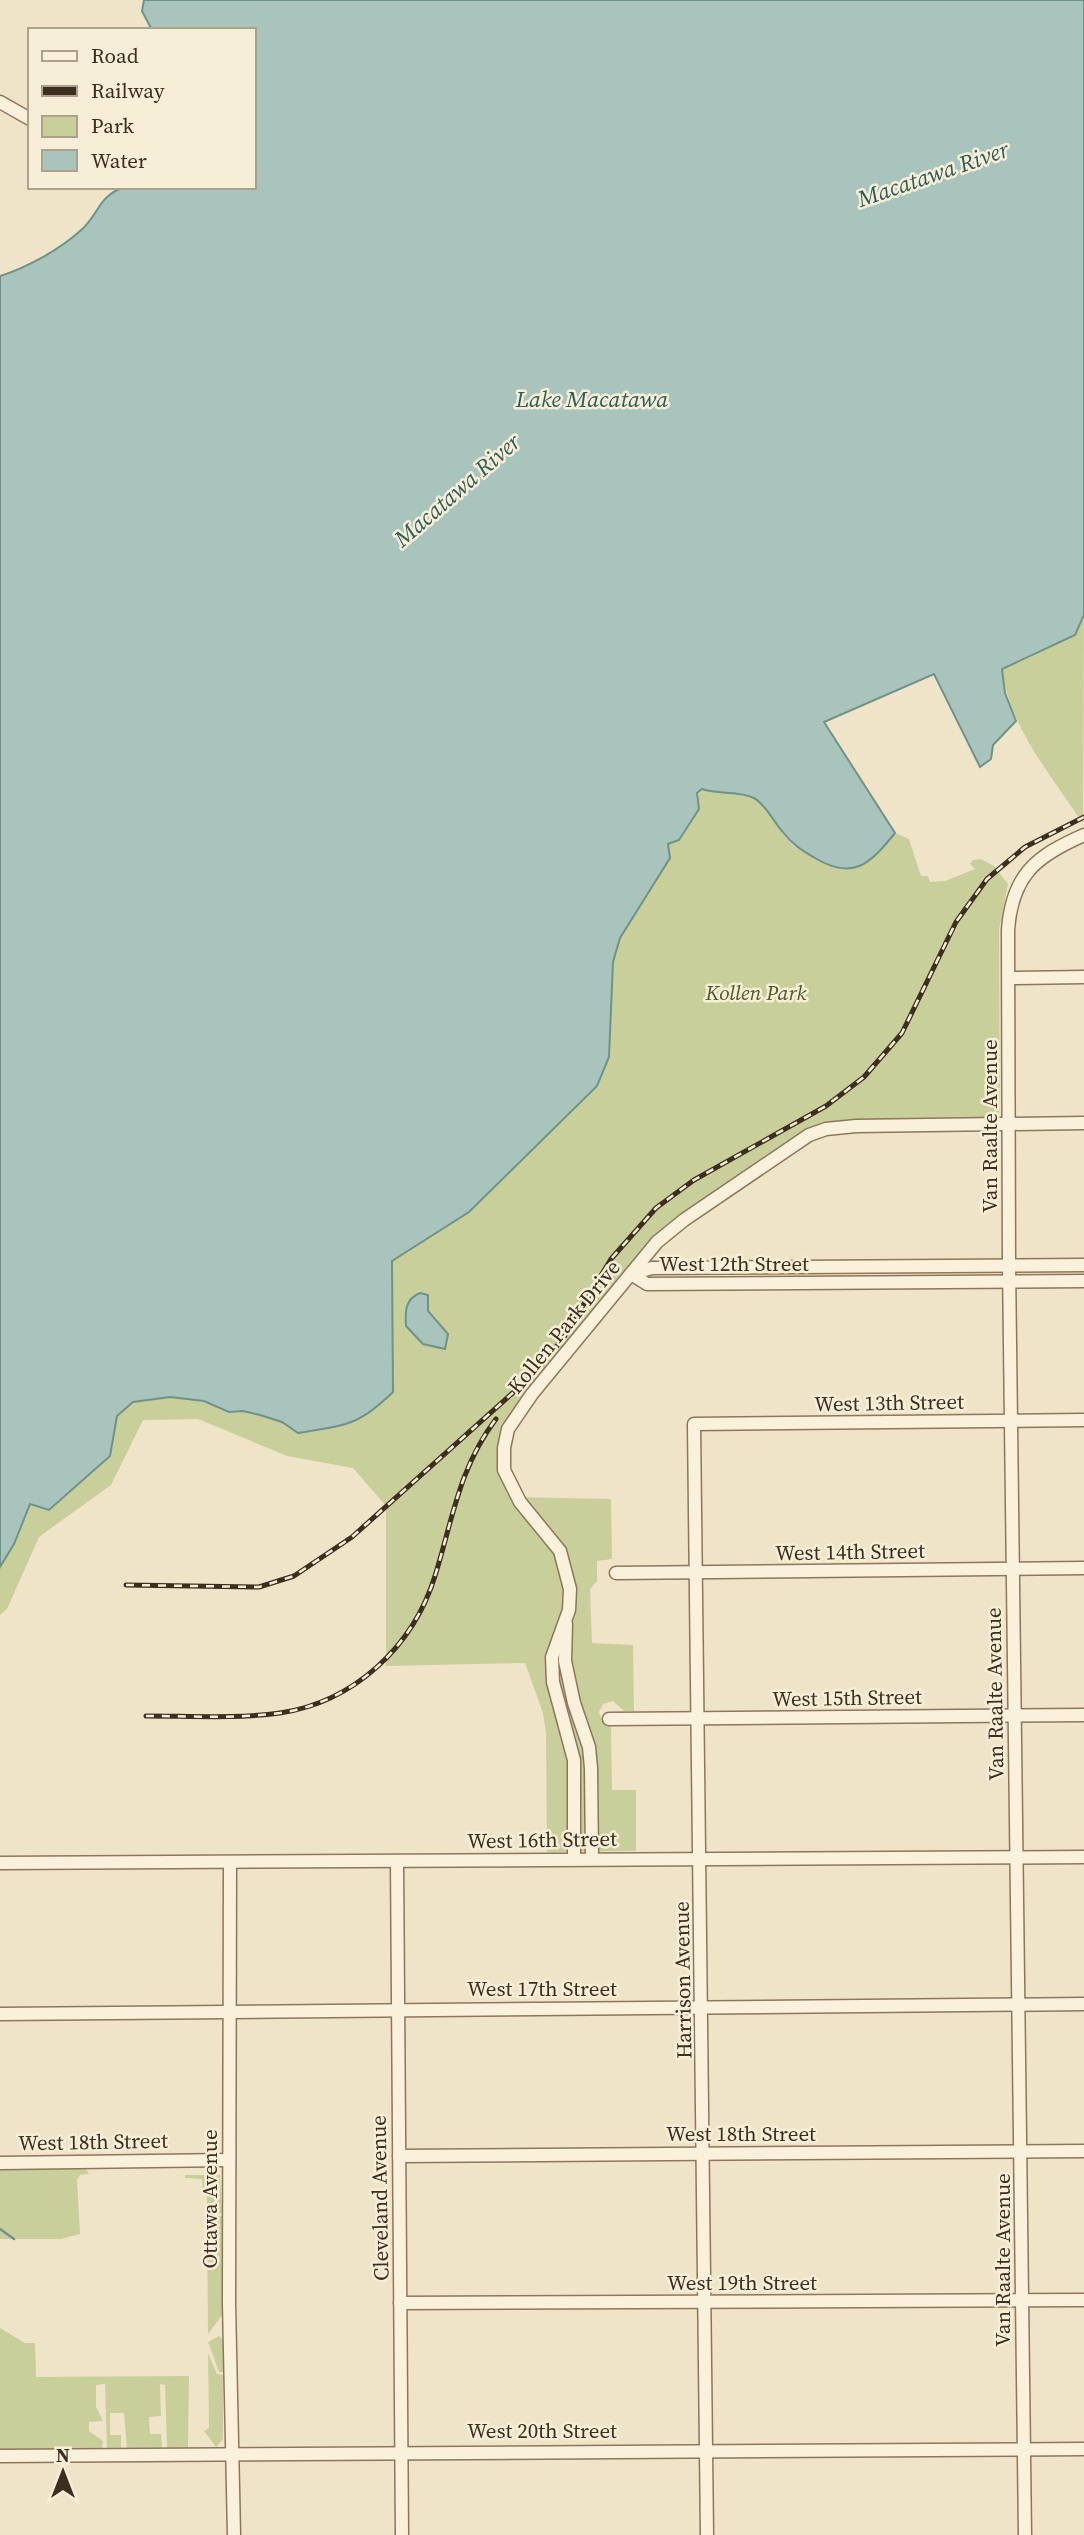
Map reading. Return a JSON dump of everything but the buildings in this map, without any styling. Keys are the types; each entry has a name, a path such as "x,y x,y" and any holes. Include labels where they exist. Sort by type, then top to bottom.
{"street":[{"path":"0,102 28,118"},
{"name":"Van Raalte Avenue","path":"1025,2535 1009,1282 1010,909 1016,888 1038,860 1084,835"},
{"path":"1009,978 1084,977"},
{"path":"1009,1124 1084,1123"},
{"name":"Kollen Park Drive","path":"592,1859 589,1746 565,1661 565,1623 570,1589 566,1565 547,1532 520,1502 504,1470 504,1448 509,1429 532,1394 657,1242 684,1220 809,1135 826,1129 1009,1124"},
{"name":"West 12th Street","path":"631,1274 652,1268 1084,1265"},
{"name":"West 12th Street","path":"631,1274 647,1284 1084,1281"},
{"name":"West 13th Street","path":"694,1424 1084,1420"},
{"name":"Harrison Avenue","path":"694,1424 708,2535"},
{"name":"West 14th Street","path":"616,1573 1084,1568"},
{"name":"Kollen Park Drive","path":"565,1623 552,1657 553,1682 575,1760 574,1859"},
{"name":"West 15th Street","path":"609,1719 1084,1715"},
{"name":"West 16th Street","path":"0,1863 700,1857 1084,1857"},
{"name":"Cleveland Avenue","path":"397,1861 402,2535"},
{"name":"Ottawa Avenue","path":"230,1863 232,2013 229,2160 234,2535"},
{"name":"West 17th Street","path":"0,2014 1084,2004"},
{"name":"West 18th Street","path":"399,2157 1084,2151"},
{"name":"West 18th Street","path":"0,2163 229,2160"},
{"name":"West 19th Street","path":"400,2303 1084,2300"},
{"name":"West 20th Street","path":"0,2456 706,2449 1084,2449"}],"green space":[{"path":"1083,620 1083,824 1023,731 1013,711 1002,669 1075,635"},
{"name":"Kollen Park","path":"702,789 754,798 765,807 794,846 828,865 840,868 860,866 869,861 895,833 909,839 921,876 928,876 930,882 945,881 975,869 970,864 973,860 981,859 994,866 1008,884 999,930 1000,1109 998,1115 991,1118 822,1122 669,1224 628,1269 510,1415 499,1457 502,1477 514,1497 611,1499 612,1559 597,1561 597,1581 590,1589 592,1643 633,1645 634,1711 624,1711 613,1701 603,1704 599,1712 602,1721 611,1727 612,1790 636,1790 636,1851 547,1852 546,1733 543,1713 525,1663 386,1666 386,1506 353,1468 287,1456 198,1419 143,1420 111,1485 39,1537 7,1609 0,1615 0,1567 14,1544 30,1504 109,1456 117,1416 133,1402 170,1397 204,1401 229,1412 243,1411 282,1422 298,1433 393,1393 392,1261 468,1212 609,1049 613,962 620,938 670,858 667,843"},
{"path":"0,2167 86,2169 89,2174 80,2175 77,2180 80,2234 61,2239 0,2239"},
{"path":"185,2175 220,2175 222,2213 207,2214 207,2194 203,2192 202,2179 185,2178"},
{"path":"207,2216 222,2216 223,2314 208,2334"},
{"path":"0,2328 25,2343 35,2343 36,2377 189,2376 188,2449 167,2448 165,2385 160,2384 161,2416 149,2417 150,2434 161,2434 162,2448 127,2450 124,2413 110,2413 110,2435 121,2435 121,2448 107,2450 105,2384 96,2385 96,2407 103,2421 89,2422 89,2431 103,2441 102,2450 0,2452"},
{"path":"219,2336 223,2339 223,2372 219,2372 208,2342"},
{"path":"208,2353 217,2374 223,2375 223,2439 216,2447 204,2431 209,2428"}],"water":[{"name":"Lake Macatawa","path":"144,0 1084,0 1084,615 1075,635 1002,669 1005,693 1016,721 993,745 991,759 980,767 934,674 824,722 895,833 869,861 860,866 840,868 828,865 805,852 789,840 766,809 754,798 702,789 697,793 699,809 679,840 668,844 670,858 620,938 613,962 609,1057 597,1086 469,1212 392,1261 393,1392 381,1403 350,1423 298,1433 282,1422 243,1411 229,1412 204,1401 170,1397 133,1402 117,1416 110,1456 49,1510 30,1504 14,1544 0,1567 0,276 31,263 72,238 87,225 104,200 120,189 256,189 256,28 151,28 142,11"},
{"path":"420,1293 428,1295 428,1311 448,1334 445,1349 423,1344 406,1326 407,1306 411,1299"}],"waterway":[{"path":"0,2229 14,2239"}],"railway":[{"path":"126,1585 259,1587 294,1576 352,1537 535,1373 564,1337 611,1259 656,1208 694,1180 826,1106 864,1077 902,1033 956,922 987,879 1025,847 1084,817"},
{"path":"146,1716 230,1717 280,1713 307,1707 332,1697 356,1684 377,1667 396,1648 425,1602 465,1475 483,1437 496,1419"}],"water label":[{"name":"Macatawa River","path":"933,174"},
{"name":"Macatawa River","path":"457,490"}]}
